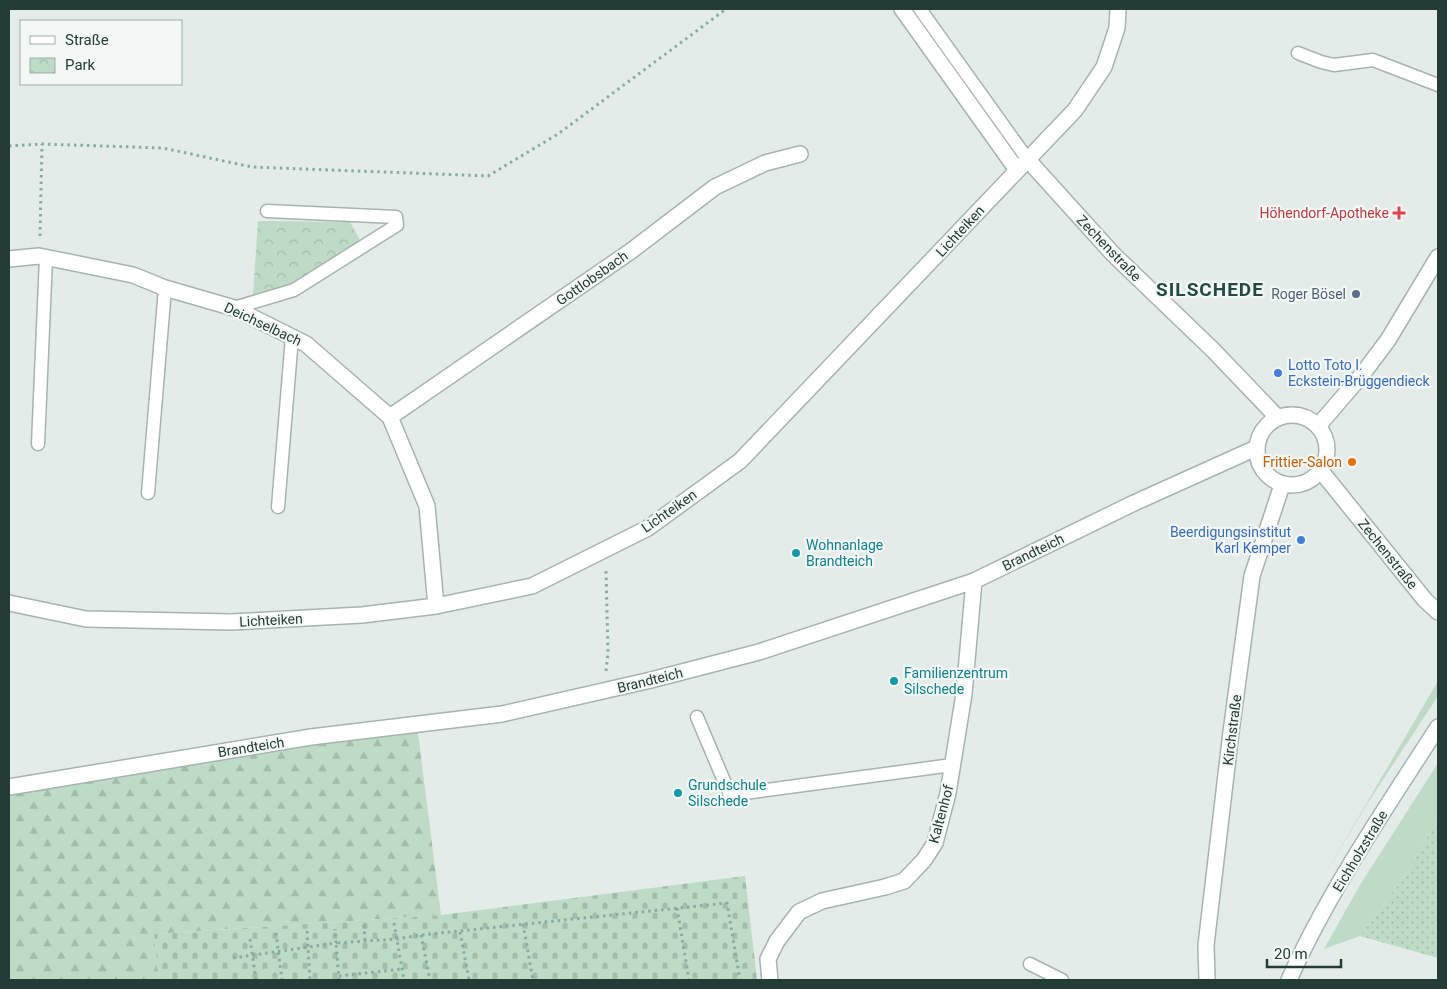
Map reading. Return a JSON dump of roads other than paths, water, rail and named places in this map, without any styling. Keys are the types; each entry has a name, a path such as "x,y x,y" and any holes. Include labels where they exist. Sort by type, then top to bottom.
{"street":[{"name":"Zechenstraße","path":"902,9 1022,165 1213,350 1278,418"},
{"name":"Lichteiken","path":"9,603 86,619 231,622 362,615 436,606 532,586 648,528 740,461 892,304 1075,110 1104,67 1117,28 1118,9"},
{"name":"Gottlobsbach","path":"390,417 623,257 716,187 765,163 800,154"},
{"name":"Deichselbach","path":"9,259 43,257 133,275 165,288 234,308 306,344 390,417 427,506 436,606"},
{"path":"1318,426 1361,376 1388,340 1438,257"},
{"path":"1300,415 1318,426 1323,433 1328,448 1321,471 1308,482 1300,485 1282,485 1268,477 1263,471 1256,448 1265,427 1278,418 1300,415"},
{"name":"Brandteich","path":"9,786 311,737 502,714 604,691 759,652 974,581 1134,503 1256,448"},
{"name":"Zechenstraße","path":"1321,471 1425,600 1438,612"},
{"name":"Kirchstraße","path":"1207,980 1206,945 1231,732 1252,576 1282,485"},
{"name":"Kaltenhof","path":"770,980 768,959 777,941 799,912 822,901 904,881 924,860 935,843 948,793 964,694 974,581"},
{"name":"Eichholzstraße","path":"1289,980 1300,956 1355,857 1438,727"}],"lane":[{"path":"920,9 1022,165"},
{"path":"1298,53 1334,65 1372,60 1438,85"},
{"path":"234,308 294,290 397,225 396,217 267,211"},
{"path":"38,444 43,257"},
{"path":"148,493 165,288"},
{"path":"278,506 292,337"},
{"path":"697,718 730,795 952,765"},
{"path":"1030,964 1062,980"}],"place":[{"name":"Höhendorf-Apotheke","path":"1399,213"},
{"name":"Roger Bösel","path":"1356,294"},
{"name":"Lotto Toto I. Eckstein-Brüggendieck","path":"1278,373"},
{"name":"Frittier-Salon","path":"1352,462"},
{"name":"Beerdigungsinstitut Karl Kemper","path":"1301,540"},
{"name":"Wohnanlage Brandteich","path":"796,553"},
{"name":"Familienzentrum Silschede","path":"894,681"},
{"name":"Grundschule Silschede","path":"678,793"}],"district":[{"name":"SILSCHEDE","path":"1210,289"}]}
